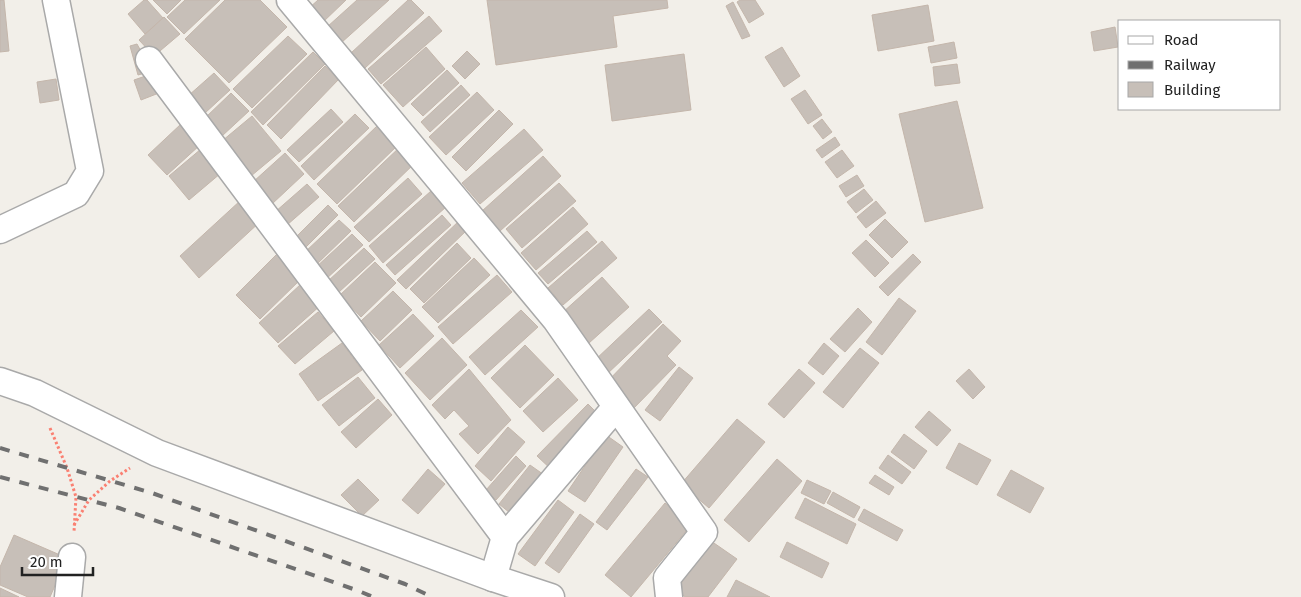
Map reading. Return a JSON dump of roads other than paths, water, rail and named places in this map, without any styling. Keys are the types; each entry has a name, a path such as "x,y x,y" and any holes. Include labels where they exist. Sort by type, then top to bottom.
{"street":[{"path":"0,230 76,194 90,171 56,0"},
{"path":"290,0 556,320 704,532 667,578 669,597"},
{"path":"150,60 505,537"},
{"path":"0,381 35,393 157,453 493,578 551,597"},
{"path":"493,578 505,537 616,407"},
{"path":"68,597 72,557"}],"railway":[{"path":"0,448 152,493 405,584 432,597"},
{"path":"0,477 119,508 373,597"}]}
